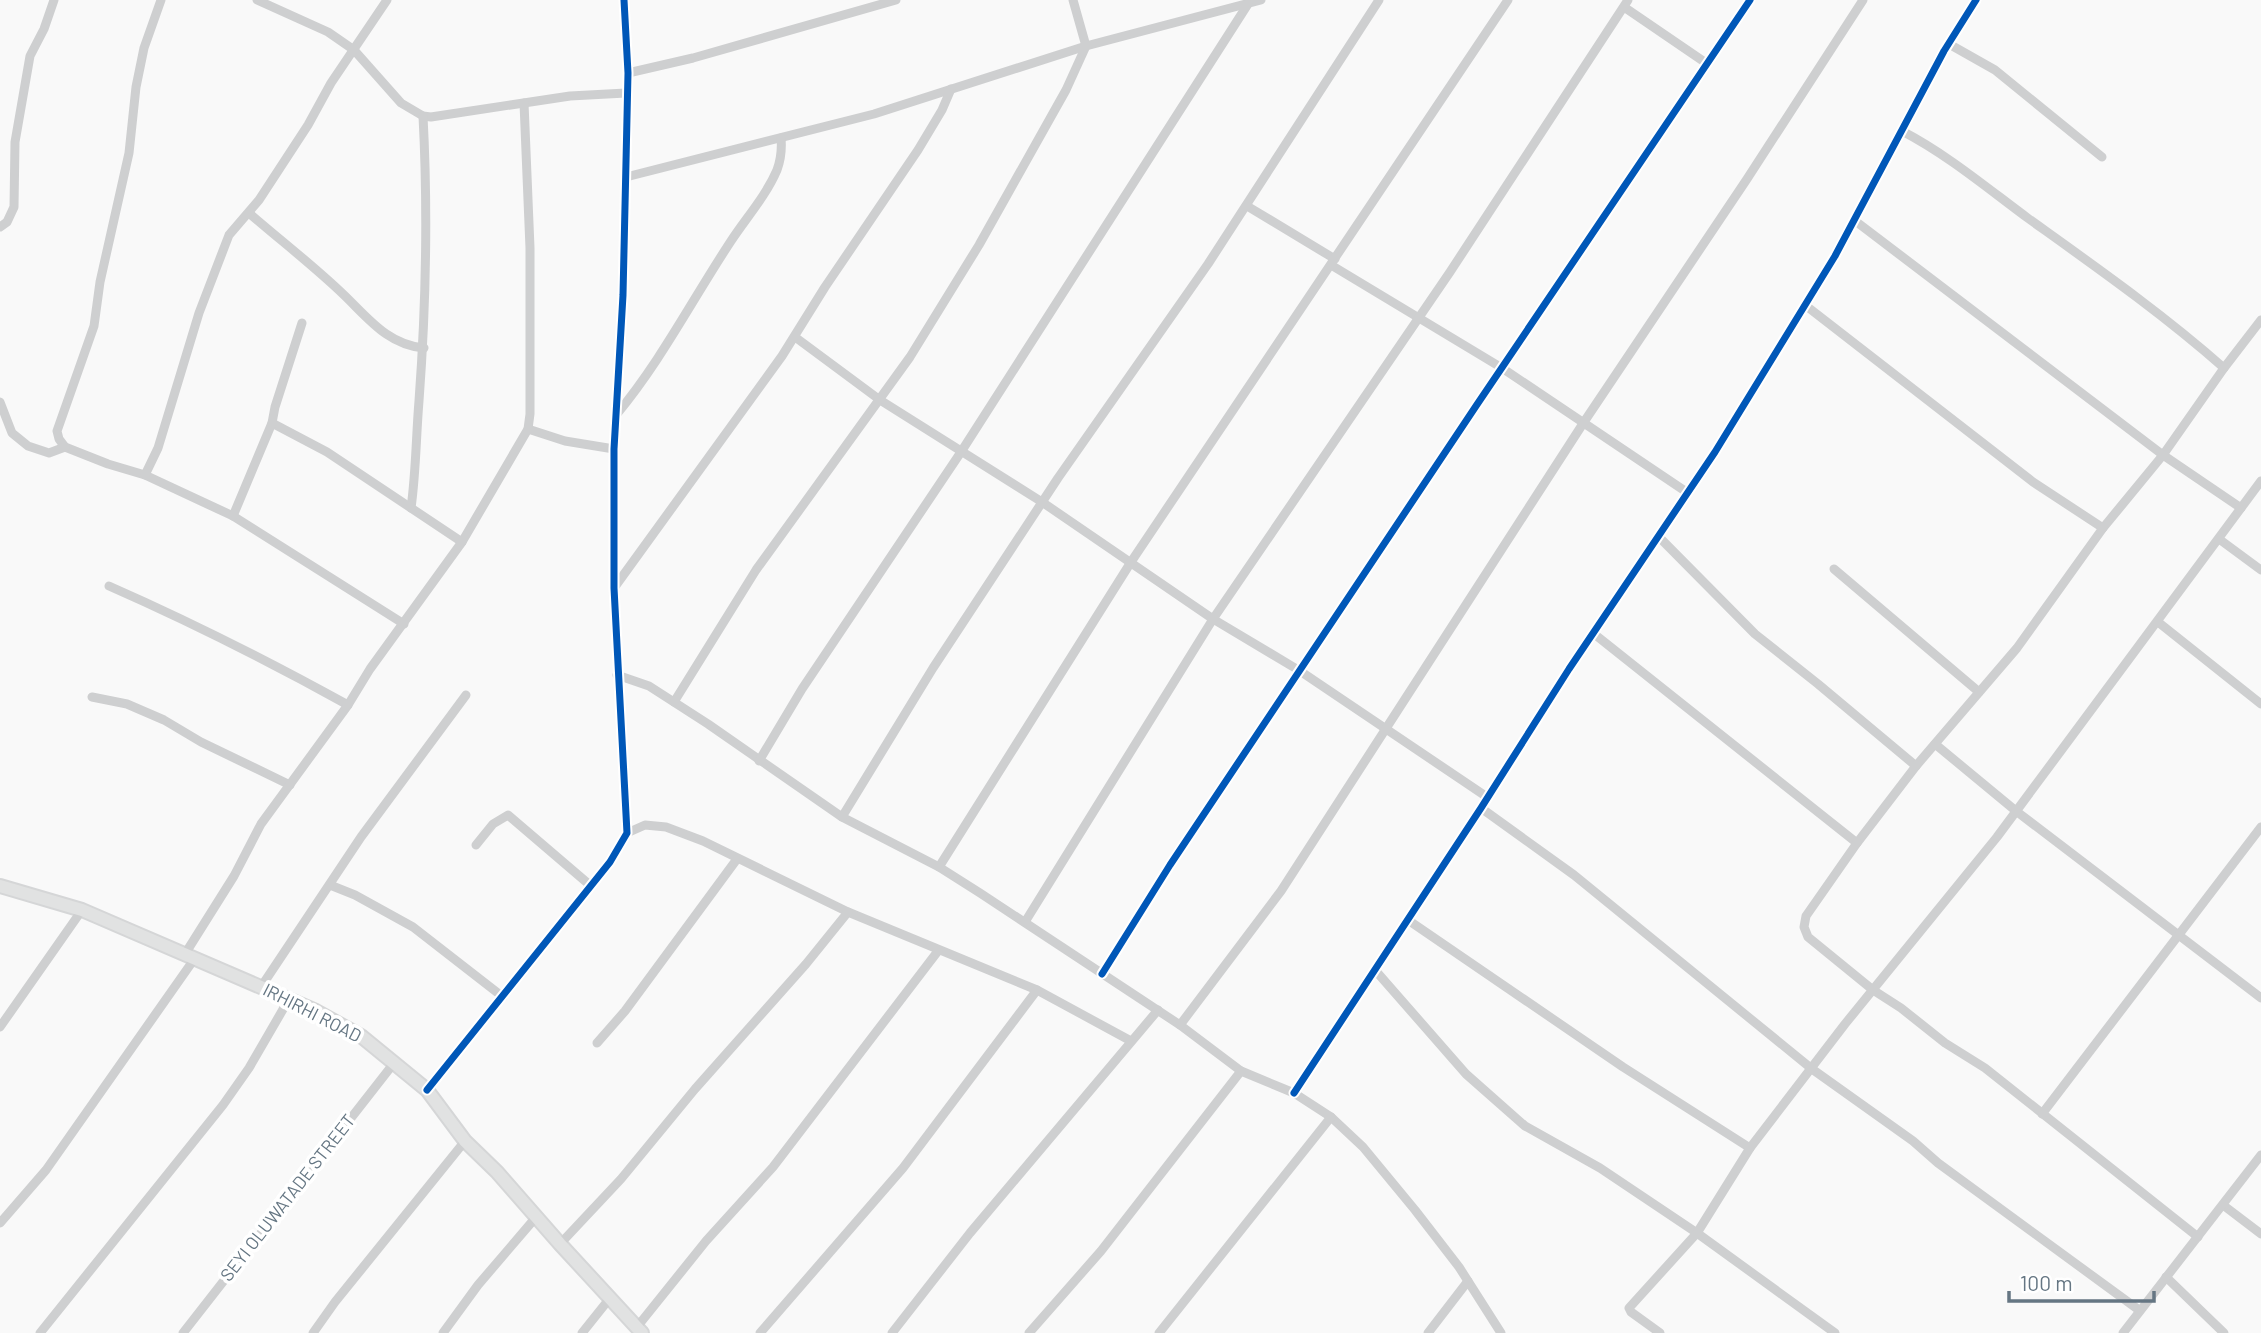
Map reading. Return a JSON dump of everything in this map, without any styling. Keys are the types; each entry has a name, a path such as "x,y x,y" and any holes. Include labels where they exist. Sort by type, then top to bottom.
{"street":[{"path":"0,227 7,222 14,208 15,142 30,56 44,29 54,0"},
{"path":"161,0 144,48 136,87 129,153 100,282 94,326 57,430 59,439 65,447 107,464 145,475 233,516 404,624"},
{"path":"145,475 158,448 199,313 224,246 308,125 331,83 387,0"},
{"path":"426,1090 591,886 619,850 627,833 614,588 614,449 623,295 628,73 624,0"},
{"path":"628,73 693,58 896,0"},
{"path":"674,702 756,570 910,357 979,245 1066,90 1086,46 1073,0"},
{"path":"626,177 874,114 1086,46 1261,0"},
{"path":"842,817 933,668 1042,502 1247,206 1379,0"},
{"path":"939,867 1131,562 1508,0"},
{"path":"1102,974 1170,865 1750,0"},
{"path":"1180,1024 1281,891 1584,422 1863,0"},
{"path":"1294,1093 1593,633 1688,493 1805,305 1976,0"},
{"path":"260,1 328,32 354,50 401,103 424,116 570,96 626,93"},
{"path":"1025,922 1213,619 1419,318 1626,3 1706,63"},
{"path":"760,761 802,689 961,452 1248,4"},
{"path":"1949,44 1995,70 2102,157"},
{"path":"614,588 795,337 825,287 918,150 951,89"},
{"path":"0,1223 46,1170 190,956 261,824 462,542 528,429 530,248 524,103"},
{"path":"411,508 417,464 424,348 427,191 424,116"},
{"path":"1902,131 1934,148 1988,187 2185,334 2224,368"},
{"path":"616,415 652,370 757,205 777,170 782,151 781,138"},
{"path":"1247,206 1419,318 1502,368 1688,493"},
{"path":"249,213 343,295 368,321 403,344 424,348"},
{"path":"1854,220 2164,455 2241,508"},
{"path":"1805,305 2033,482 2103,528"},
{"path":"2198,1237 1971,1058 1873,990 1808,937 1804,927 1806,916 1857,843 1916,766 2017,648 2103,528 2164,455 2261,320"},
{"path":"233,516 272,423 302,323"},
{"path":"795,337 880,400 1042,502 1213,619 1300,671 1487,797"},
{"path":"0,402 12,433 28,446 49,453 65,447"},
{"path":"272,423 327,452 462,542"},
{"path":"528,429 565,440 614,449"},
{"path":"1660,1333 1629,1308 1696,1233 1750,1148 2016,811 2261,481"},
{"path":"1658,536 1755,634 1916,766"},
{"path":"2219,539 2261,570"},
{"path":"1834,569 1979,692"},
{"path":"109,586 263,658 348,705"},
{"path":"2158,622 2261,704"},
{"path":"1593,633 1857,843"},
{"path":"617,675 649,686 842,817 939,867 1180,1024 1241,1071 1294,1093 1331,1117 1371,1158 1415,1210 1468,1281 1501,1333"},
{"path":"261,987 361,837 466,695"},
{"path":"92,697 127,704 164,720 201,742 290,785"},
{"path":"1935,744 2016,811 2261,998"},
{"path":"1481,808 1574,875 1812,1069 1913,1140 1938,1163 2105,1288 2139,1310"},
{"path":"477,845 493,824 508,815 591,886"},
{"path":"627,833 645,825 666,827 703,841 848,912 1037,990 1131,1041"},
{"path":"2042,1114 2261,827"},
{"path":"597,1043 625,1011 737,859"},
{"path":"330,885 355,895 412,927 503,997"},
{"name":"IRHIRHI ROAD","path":"0,886 82,910 314,1010 361,1036 426,1090 464,1141 497,1172 640,1330"},
{"path":"0,1027 82,910"},
{"path":"560,1244 621,1179 848,912"},
{"path":"1408,920 1623,1067 1750,1148"},
{"path":"640,1330 706,1241 773,1167 939,951"},
{"path":"1375,970 1466,1074 1525,1126 1600,1168 1835,1333"},
{"path":"760,1333 903,1168 1037,990"},
{"path":"40,1333 223,1105 249,1068 289,999"},
{"path":"892,1333 970,1233 1158,1010"},
{"name":"SEYI OLUWATADE STREET","path":"183,1333 394,1063"},
{"path":"1030,1333 1101,1251 1241,1071"},
{"path":"1158,1333 1331,1117"},
{"path":"313,1333 464,1141"},
{"path":"2123,1333 2261,1155"},
{"path":"2223,1205 2261,1234"},
{"path":"443,1333 478,1285 537,1216"},
{"path":"2166,1277 2224,1333"},
{"path":"1428,1333 1468,1281"},
{"path":"582,1333 610,1298"}],"cycle path":[{"path":"427,1090 610,862 627,833 614,588 614,449 623,295 628,73 624,0"},
{"path":"1102,974 1170,865 1750,0"},
{"path":"1294,1093 1569,669 1715,452 1835,256 1944,51 1976,0"}]}
